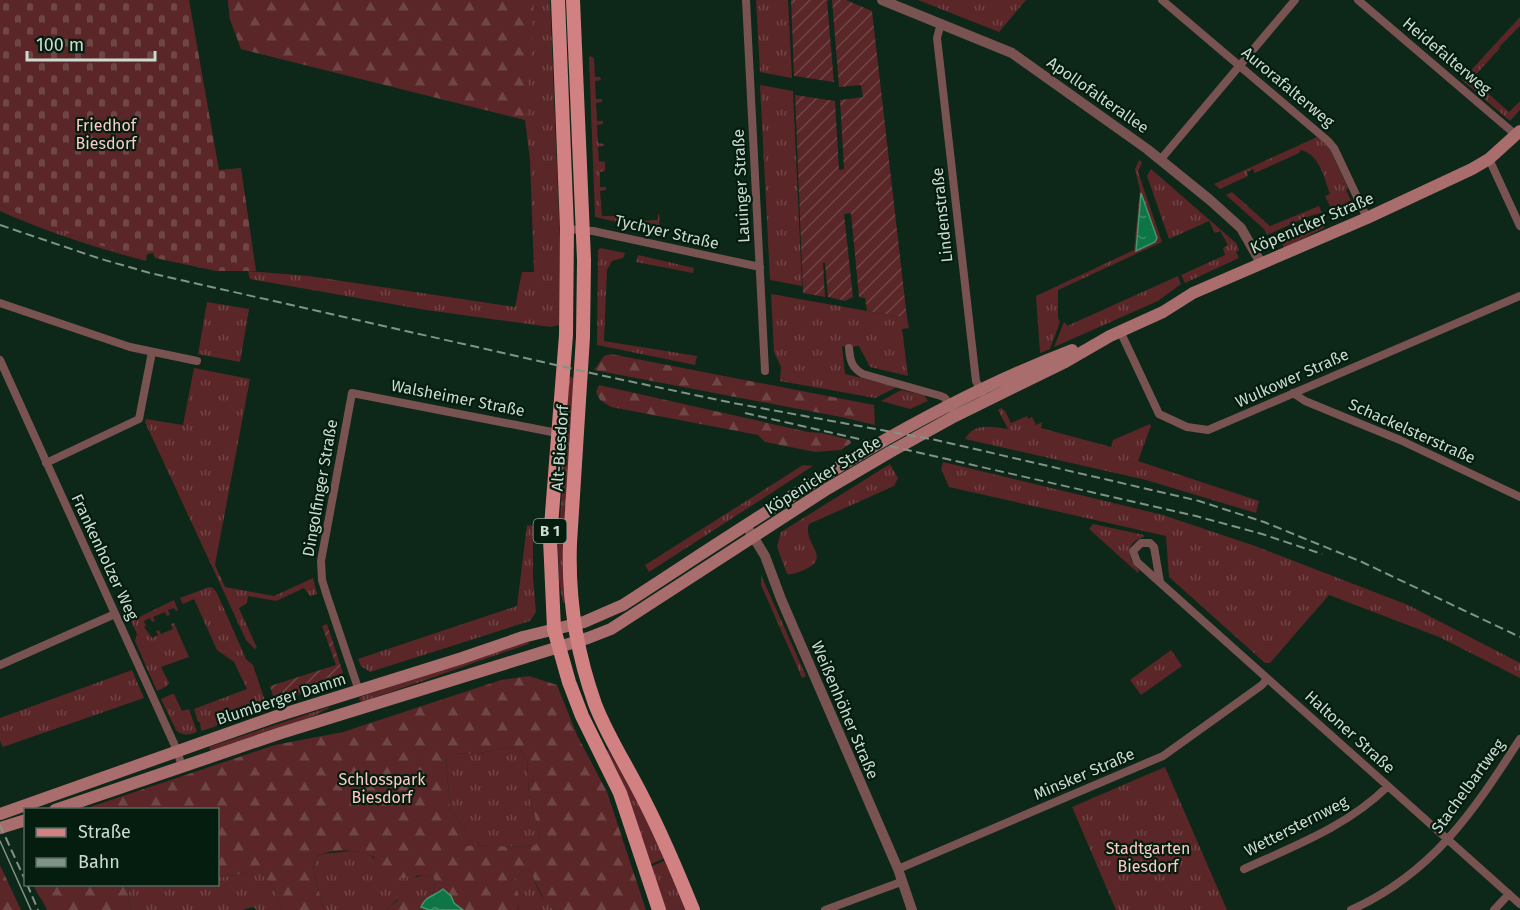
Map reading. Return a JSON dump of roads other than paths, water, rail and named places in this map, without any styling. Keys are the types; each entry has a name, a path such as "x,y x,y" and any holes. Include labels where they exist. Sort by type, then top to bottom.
{"main road":[{"name":"Alt-Biesdorf","path":"558,0 567,229 566,335 550,539 554,629 582,716 623,802 659,910"},
{"name":"Alt-Biesdorf","path":"573,0 584,229 583,337 569,566 575,624 596,707 667,848 693,910"},
{"name":"Köpenicker Straße","path":"575,624 623,605 830,471 894,433 952,411 1050,359 1163,312 1192,293 1367,218 1489,159 1518,133"},
{"name":"Köpenicker Straße","path":"558,647 598,635 619,624 952,411"},
{"name":"Blumberger Damm","path":"4,812 277,716 523,637 575,624"},
{"name":"Blumberger Damm","path":"61,808 182,766 558,647"},
{"path":"323,721 357,698 359,691"},
{"path":"0,828 20,821"}],"street":[{"name":"Lauinger Straße","path":"747,0 765,371"},
{"name":"Apollofalterallee","path":"882,0 1012,53 1161,159 1241,228 1261,263"},
{"name":"Aurorafalterweg","path":"1162,0 1328,141 1334,148 1367,218"},
{"path":"1161,159 1295,0"},
{"name":"Heidefalterweg","path":"1358,0 1518,133"},
{"name":"Lindenstraße","path":"941,23 937,38 940,68 976,381 983,396"},
{"path":"1489,159 1520,226"},
{"name":"Tychyer Straße","path":"567,229 584,229 760,267"},
{"name":"Wulkower Straße","path":"1115,333 1159,414 1187,427 1200,430 1215,429 1293,393 1520,296"},
{"path":"0,303 104,340 197,361"},
{"path":"849,348 851,363 855,370 941,396 945,398 952,411"},
{"path":"46,463 140,419 152,352"},
{"name":"Frankenholzer Weg","path":"0,360 182,766"},
{"name":"Walsheimer Straße","path":"352,393 557,433"},
{"name":"Dingolfinger Straße","path":"352,393 321,561 324,588 359,691"},
{"name":"Schackelsterstraße","path":"1293,393 1305,401 1400,440 1520,497"},
{"name":"Weißenhöher Straße","path":"746,525 765,556 781,599 898,869 912,910"},
{"name":"Haltoner Straße","path":"1160,582 1154,547 1150,543 1141,543 1133,551 1137,562 1520,904"},
{"path":"0,665 115,614"},
{"name":"Minsker Straße","path":"898,869 1163,756 1268,679"},
{"name":"Stachelbartweg","path":"1351,910 1408,876 1448,840 1472,811 1520,739"},
{"name":"Wettersternweg","path":"1244,869 1336,825 1368,804 1388,786"},
{"path":"825,910 901,882"},
{"path":"1494,910 1509,894"}],"water":[{"path":"1141,193 1157,238 1155,242 1136,251"},
{"path":"443,889 463,910 429,910 421,907 428,898"}],"tram line":[{"path":"0,841 31,910"}],"railway":[{"path":"0,225 150,273 609,377 733,403 936,440 1199,501 1264,522 1362,562 1520,637"},
{"path":"745,413 1196,516 1262,534 1322,554"},
{"path":"0,825 24,878"},
{"path":"28,886 38,910"}],"park label":[{"name":"Friedhof Biesdorf","path":"106,134"},
{"name":"Schlosspark Biesdorf","path":"382,788"},
{"name":"Stadtgarten Biesdorf","path":"1148,857"}]}
